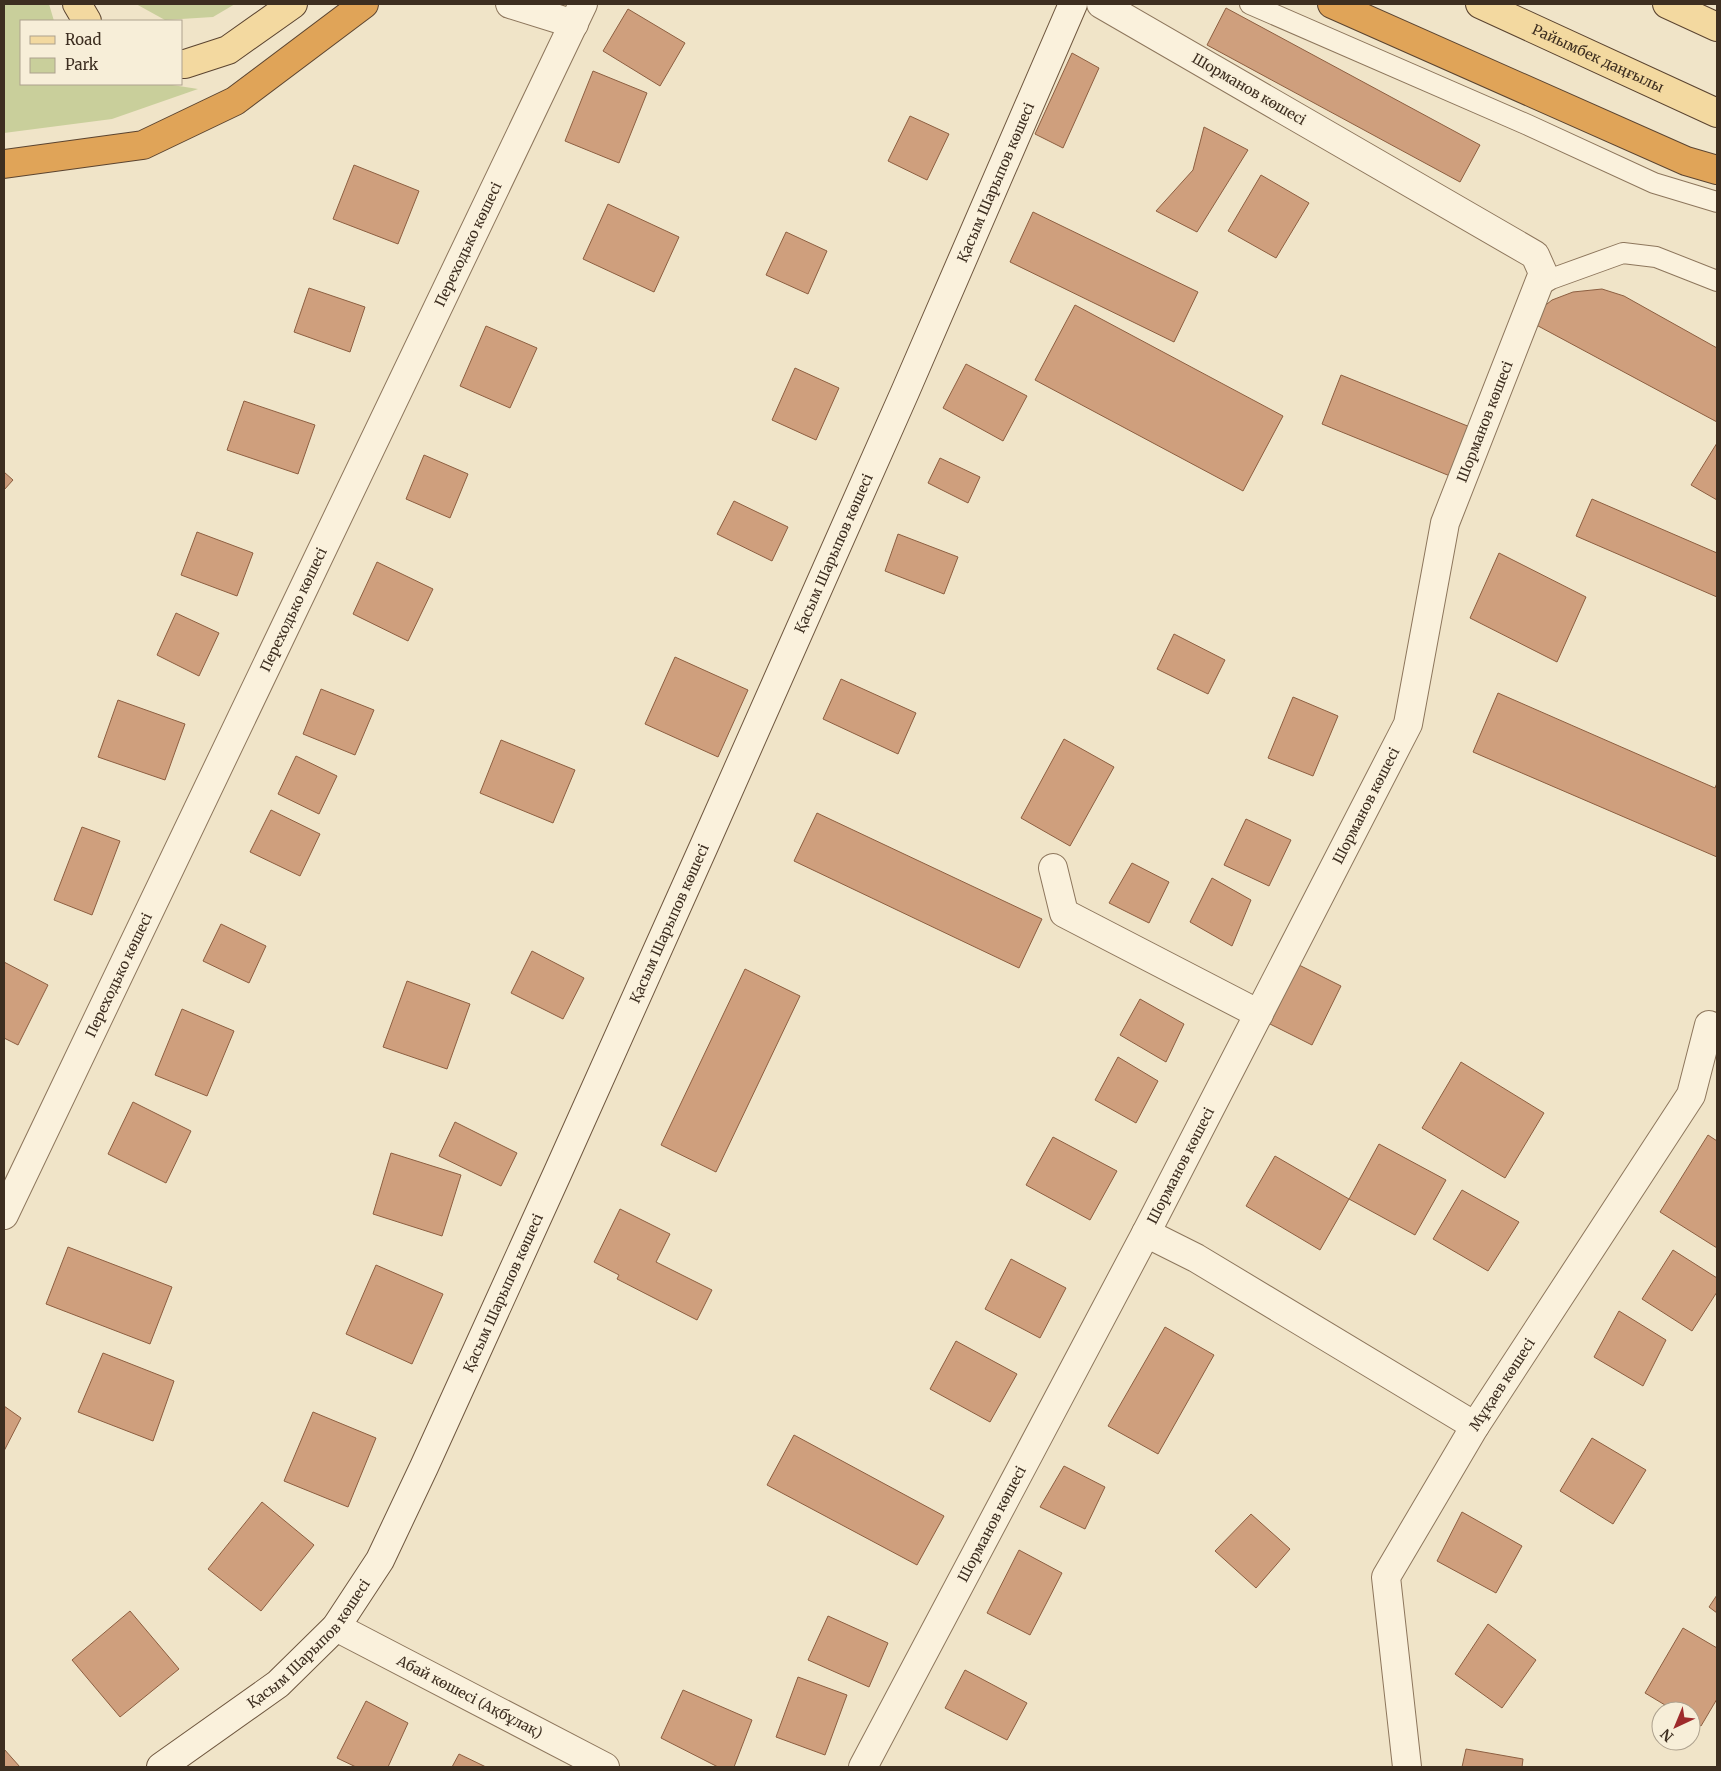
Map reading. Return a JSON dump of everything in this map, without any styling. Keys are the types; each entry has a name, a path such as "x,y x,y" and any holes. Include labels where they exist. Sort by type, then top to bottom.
{"highway":[{"path":"4,164 143,145 235,101 364,4"},
{"path":"1332,4 1686,161 1717,170"}],"main road":[{"path":"77,4 87,20"},
{"path":"182,64 228,50 293,4"},
{"name":"Райымбек даңғылы","path":"1480,4 1717,113"},
{"path":"1667,4 1717,27"}],"street":[{"path":"510,4 579,14"},
{"name":"Қасым Шарыпов көшесі","path":"161,1767 278,1684 336,1627 380,1560 530,1234 905,392 1073,4"},
{"name":"Шорманов көшесі","path":"863,1767 1146,1233 1408,724 1444,523 1543,273 1535,255 1101,4"},
{"name":"Переходько көшесі","path":"4,1216 579,14"},
{"path":"1053,868 1064,913 1259,1014"},
{"name":"Мұқаев көшесі","path":"1407,1767 1386,1577 1475,1426 1691,1095 1709,1026"},
{"path":"1146,1233 1196,1258 1475,1426"},
{"name":"Абай көшесі (Ақбұлақ)","path":"336,1627 605,1767"}],"lane":[{"path":"1250,4 1528,125 1654,183 1717,202"},
{"path":"1536,288 1551,278 1623,253 1656,257 1717,281"}],"green space":[{"path":"4,4 49,4 54,20 20,20 20,85 172,85 198,89 112,119 4,133"},
{"path":"136,4 235,4 213,17 165,20"}],"building":[{"path":"1226,8 1480,145 1460,182 1207,45"},
{"path":"628,9 685,43 660,86 603,51"},
{"path":"1072,53 1099,68 1063,148 1035,134"},
{"path":"593,71 647,93 619,163 565,141"},
{"path":"910,116 949,134 927,180 888,161"},
{"path":"1204,127 1248,150 1197,232 1156,211 1193,170"},
{"path":"354,165 419,191 398,244 333,219"},
{"path":"1261,175 1309,203 1276,258 1228,231"},
{"path":"608,204 679,237 654,292 583,259"},
{"path":"1033,212 1198,292 1174,342 1010,262"},
{"path":"786,232 827,251 808,294 766,275"},
{"path":"309,288 365,307 350,352 294,332"},
{"path":"1602,289 1624,296 1717,348 1717,422 1527,320 1552,300 1573,292"},
{"path":"1075,305 1283,416 1243,491 1035,380"},
{"path":"486,326 537,348 510,408 460,386"},
{"path":"966,364 1027,396 1003,441 943,408"},
{"path":"795,368 839,388 816,440 772,420"},
{"path":"1341,375 1470,427 1450,476 1322,424"},
{"path":"244,401 315,425 298,474 227,450"},
{"path":"1717,443 1717,500 1691,485"},
{"path":"424,455 468,474 450,518 406,499"},
{"path":"940,458 980,477 968,503 928,483"},
{"path":"4,472 13,480 4,490"},
{"path":"1592,499 1717,553 1717,597 1576,536"},
{"path":"734,501 788,527 772,561 717,534"},
{"path":"197,532 253,553 237,596 181,575"},
{"path":"898,534 958,557 944,594 885,571"},
{"path":"1499,553 1586,597 1557,662 1470,618"},
{"path":"377,562 433,589 408,641 353,614"},
{"path":"176,613 219,633 199,676 157,655"},
{"path":"1174,634 1225,660 1208,694 1157,669"},
{"path":"675,657 748,690 718,757 645,724"},
{"path":"841,679 916,713 898,754 823,719"},
{"path":"321,689 374,710 355,755 303,734"},
{"path":"1498,693 1715,788 1717,783 1717,857 1473,752"},
{"path":"1293,697 1338,716 1313,776 1268,758"},
{"path":"118,700 185,724 165,780 98,757"},
{"path":"1064,739 1114,767 1070,846 1021,818"},
{"path":"501,740 575,770 553,823 480,793"},
{"path":"296,756 337,776 319,814 278,794"},
{"path":"271,810 320,834 300,876 250,852"},
{"path":"817,813 1042,919 1019,968 794,861"},
{"path":"1246,819 1291,840 1269,886 1224,865"},
{"path":"82,827 120,841 92,915 54,900"},
{"path":"1132,863 1169,882 1149,923 1109,903"},
{"path":"1212,878 1251,900 1232,946 1190,922"},
{"path":"221,924 266,946 249,983 203,961"},
{"path":"532,951 584,978 563,1019 511,993"},
{"path":"4,962 48,985 18,1045 4,1038"},
{"path":"1299,965 1341,986 1312,1045 1270,1024"},
{"path":"745,969 800,996 716,1172 661,1145"},
{"path":"407,981 470,1004 447,1069 383,1047"},
{"path":"1140,999 1184,1024 1166,1062 1120,1035"},
{"path":"182,1009 234,1031 207,1096 155,1075"},
{"path":"1118,1057 1158,1081 1136,1123 1095,1100"},
{"path":"1461,1062 1544,1113 1505,1178 1422,1128"},
{"path":"133,1102 191,1131 166,1183 108,1154"},
{"path":"455,1122 517,1153 501,1186 439,1156"},
{"path":"1708,1135 1717,1141 1717,1248 1660,1212"},
{"path":"1053,1137 1117,1171 1090,1220 1026,1185"},
{"path":"1379,1144 1446,1180 1415,1235 1349,1199"},
{"path":"391,1153 461,1175 442,1236 373,1214"},
{"path":"1275,1156 1349,1199 1320,1250 1246,1206"},
{"path":"1462,1190 1519,1222 1488,1271 1433,1239"},
{"path":"620,1209 670,1234 656,1262 712,1290 697,1320 617,1279 619,1275 594,1262"},
{"path":"68,1247 172,1287 150,1344 46,1304"},
{"path":"1673,1250 1717,1278 1717,1292 1692,1331 1642,1299"},
{"path":"1011,1259 1066,1288 1040,1338 985,1309"},
{"path":"376,1265 443,1294 412,1364 346,1334"},
{"path":"1619,1311 1666,1340 1643,1386 1594,1357"},
{"path":"1165,1327 1214,1355 1158,1454 1108,1426"},
{"path":"956,1341 1017,1374 990,1422 930,1389"},
{"path":"103,1353 174,1381 153,1441 78,1412"},
{"path":"4,1406 21,1418 4,1451"},
{"path":"313,1412 376,1438 348,1507 284,1481"},
{"path":"794,1435 944,1516 917,1565 767,1485"},
{"path":"1592,1438 1646,1470 1613,1524 1560,1491"},
{"path":"1064,1466 1105,1487 1085,1529 1040,1507"},
{"path":"262,1502 314,1545 261,1611 208,1569"},
{"path":"1462,1512 1522,1546 1496,1593 1437,1561"},
{"path":"1251,1514 1290,1549 1256,1588 1215,1551"},
{"path":"1019,1550 1062,1573 1030,1635 987,1613"},
{"path":"1717,1595 1717,1613 1709,1607"},
{"path":"130,1611 179,1669 120,1717 72,1660"},
{"path":"828,1616 888,1643 869,1687 808,1660"},
{"path":"1488,1624 1536,1660 1502,1708 1455,1674"},
{"path":"1683,1628 1717,1648 1717,1699 1701,1726 1701,1701 1658,1701 1645,1693"},
{"path":"965,1670 1027,1703 1007,1740 945,1708"},
{"path":"798,1677 847,1695 825,1755 776,1737"},
{"path":"683,1690 752,1720 734,1767 718,1767 661,1738"},
{"path":"366,1701 408,1723 388,1767 356,1767 337,1758"},
{"path":"4,1749 20,1767 4,1767"},
{"path":"1466,1749 1523,1759 1522,1767 1462,1767"},
{"path":"459,1754 486,1767 452,1767"}]}
